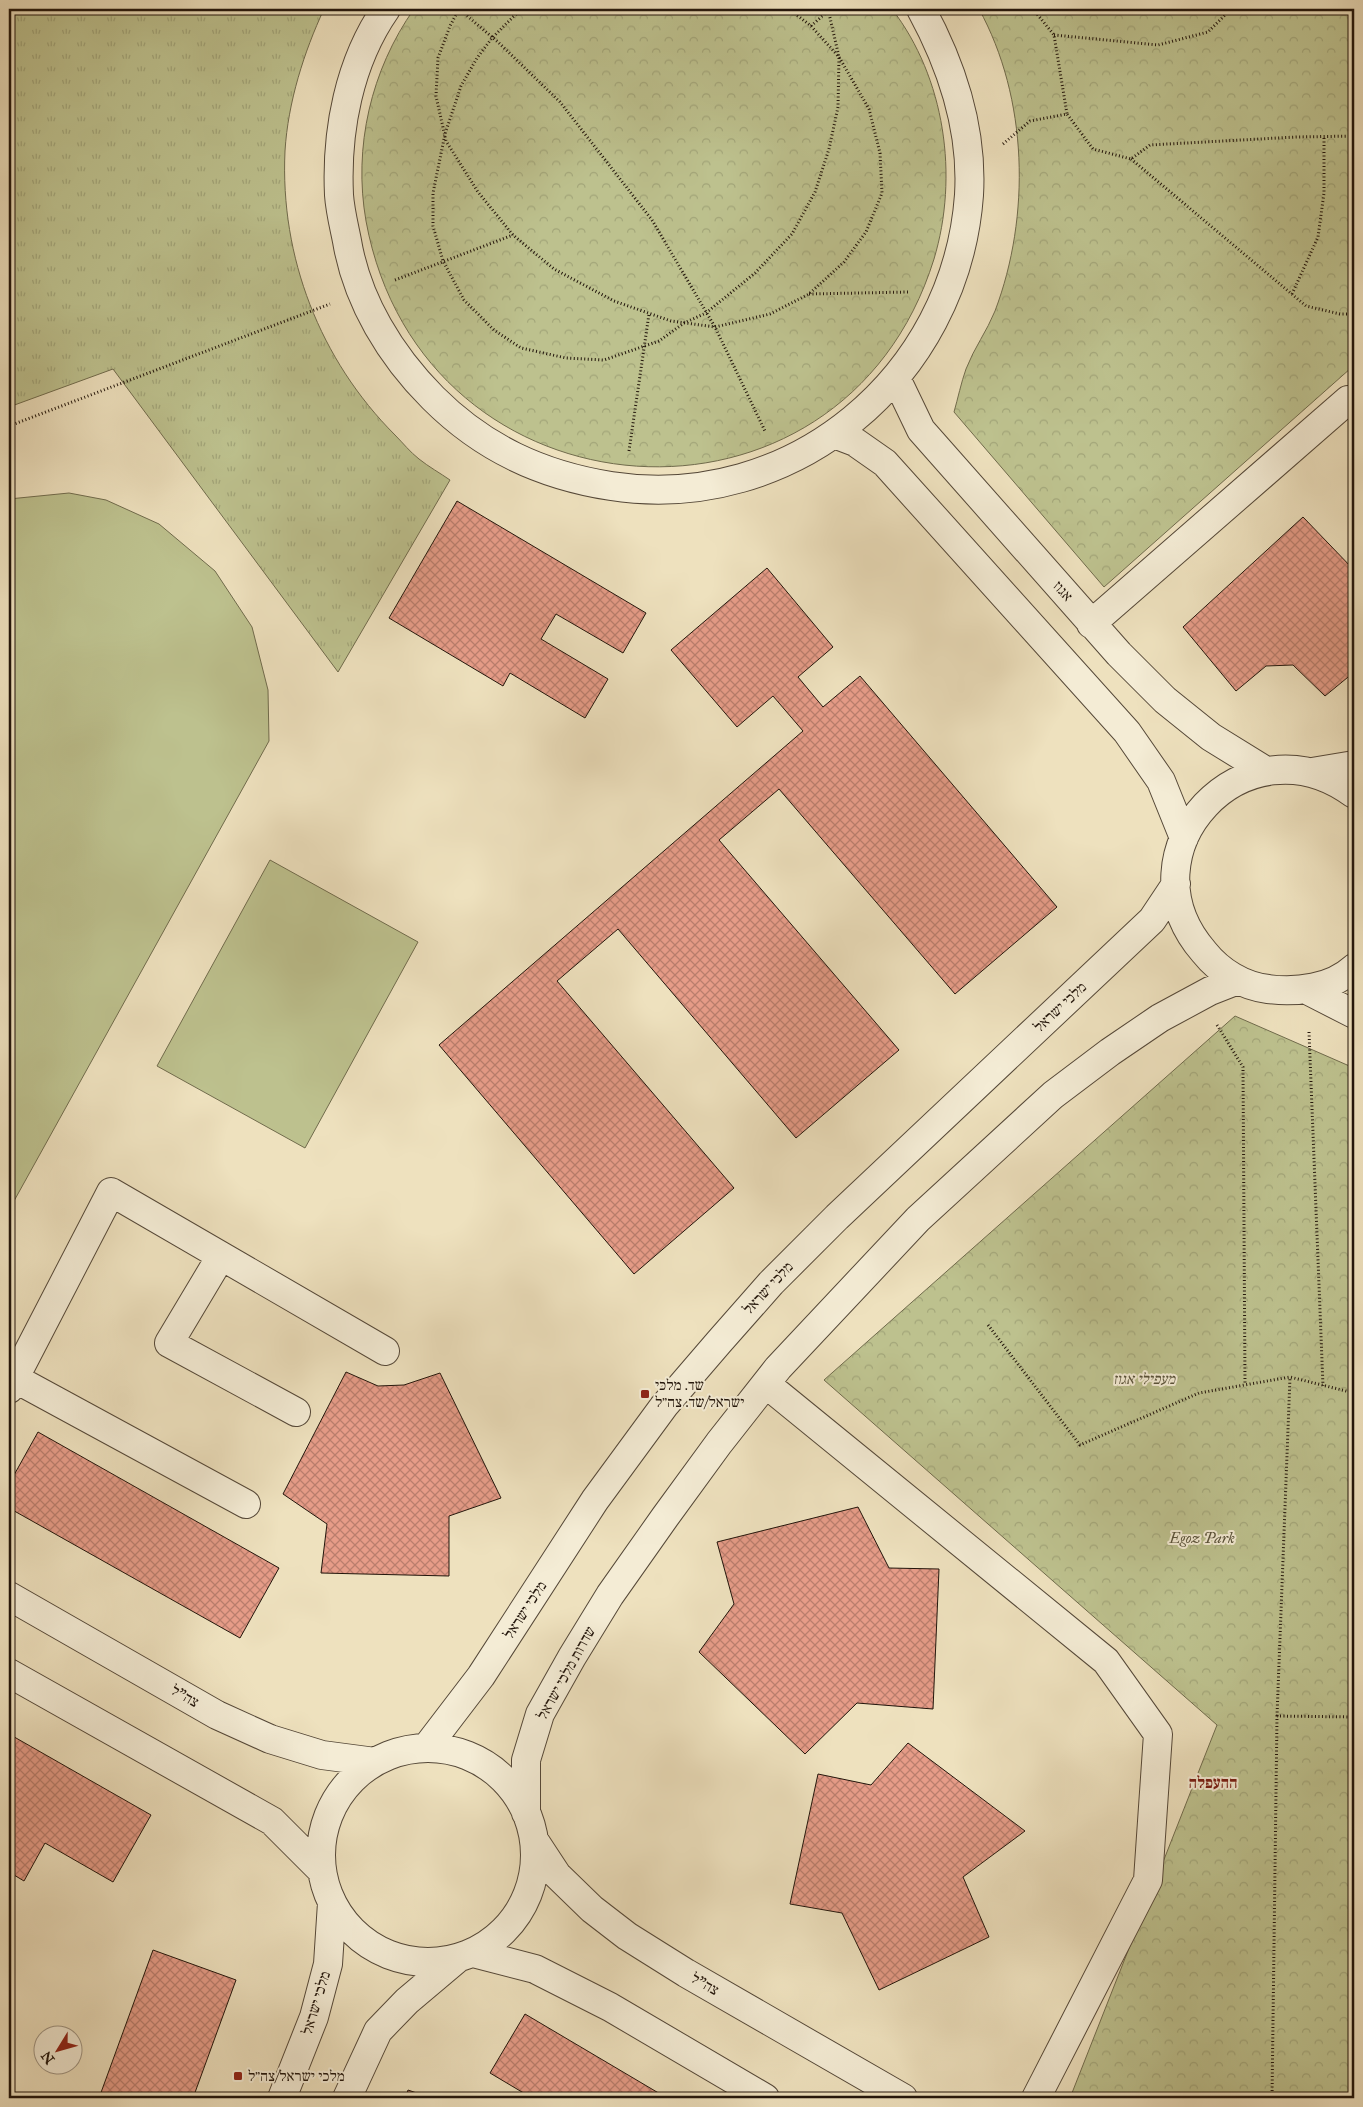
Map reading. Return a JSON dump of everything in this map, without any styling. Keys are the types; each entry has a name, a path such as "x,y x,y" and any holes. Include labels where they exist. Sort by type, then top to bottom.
{"street":[{"path":"386,9 377,22 361,55 344,115 339,154 339,199 349,256 362,292 388,344 413,378 453,418 500,450 539,469 577,481 638,490 688,489 741,479 797,457 834,434 867,408 896,378 923,341 947,291 961,248 969,195 967,146 959,97 939,43 921,9"},
{"name":"אגוז","path":"896,378 921,430 1091,624 1165,700 1211,737 1266,771"},
{"path":"1091,624 1348,400"},
{"path":"834,434 855,442 885,463 1127,732 1161,781 1184,838"},
{"path":"1312,772 1354,765"},
{"path":"1354,794 1339,783 1312,772 1288,769 1266,771 1240,779 1216,794 1197,814 1184,838 1177,861 1176,884 1181,914 1194,941 1214,964 1238,980 1260,988 1283,991 1307,990 1330,982 1354,968"},
{"name":"מלכי ישראל","path":"426,1748 481,1676 601,1492 664,1406 719,1342 771,1283 837,1217 1152,920 1176,884"},
{"path":"1036,2098 1148,1880 1158,1734 1106,1661 766,1384 778,1368 918,1219 1053,1095 1110,1052 1160,1018 1210,991 1238,980"},
{"path":"1307,990 1354,1014"},
{"path":"246,1504 12,1383 111,1192 384,1351"},
{"path":"221,1256 169,1343 296,1412"},
{"name":"שדרות מלכי ישראל","path":"526,1813 526,1760 540,1714 610,1595 664,1517 766,1384"},
{"name":"צה\"ל","path":"9,1596 217,1715 270,1739 322,1755 375,1762"},
{"path":"9,1673 272,1821 322,1871"},
{"path":"347,2098 378,2031 406,2001 465,1956 493,1941 509,1925 522,1906 531,1885 535,1863 534,1840 526,1813 513,1792 496,1773 475,1759 451,1751 426,1748 400,1752 375,1762 350,1781 331,1808 322,1839 322,1871 332,1904 345,1924 364,1941 385,1954 409,1961 433,1963 465,1956 535,1969 610,2007 765,2098"},
{"name":"צה\"ל","path":"534,1840 557,1875 592,1909 627,1936 686,1973 902,2098"},
{"name":"מלכי ישראל","path":"282,2098 314,2017 328,1964 332,1904"}],"path":[{"path":"781,463 715,327 652,220 560,102 459,9 450,26 438,58 436,96 446,141 478,192 513,235 554,269 614,301 671,321 715,327 770,314 809,294 844,262 866,232 882,192 880,153 869,109 839,57 811,26 789,9"},
{"path":"521,9 492,38 460,86 445,134 434,193 433,226 443,261 464,300 494,330 521,348 566,358 604,360 659,341 684,323 706,313 755,273 792,234 815,192 830,149 838,107 839,57 829,9"},
{"path":"811,26 829,9"},
{"path":"1033,9 1054,35 1067,114 1093,149 1131,159 1306,306 1340,314 1354,314"},
{"path":"1054,35 1158,45 1208,32 1231,9"},
{"path":"1346,9 1354,17"},
{"path":"967,146 1003,144 1030,121 1067,114"},
{"path":"1131,159 1150,145 1204,141 1354,136"},
{"path":"1292,294 1318,237 1324,193 1324,137"},
{"path":"9,426 513,235"},
{"path":"809,294 947,291"},
{"path":"623,488 650,314"},
{"path":"1215,1021 1243,1067 1245,1384"},
{"path":"1308,1032 1324,1386"},
{"path":"988,1325 1080,1445 1199,1393 1245,1384 1290,1377 1354,1393"},
{"path":"1272,2098 1277,1716 1290,1377"},
{"path":"1277,1716 1354,1717"}],"green space":[{"path":"9,9 324,9 310,42 293,96 285,151 285,191 290,230 298,268 310,305 326,340 345,374 369,406 410,450 423,462 450,480 338,672 113,369 9,407"},
{"path":"414,9 892,9 910,36 924,66 935,97 942,129 946,162 942,227 934,259 885,355 814,421 729,458 636,466 546,446 465,398 403,323 366,221 362,165 364,137 369,110 376,83 387,57"},
{"path":"979,9 1354,9 1354,373 1351,368 1104,587 954,412 966,369 995,311 1007,274 1015,236 1019,197 1019,158 1015,119 1007,80 995,44"},
{"path":"69,493 106,500 159,524 215,571 252,627 268,690 269,741 9,1210 9,499"},
{"path":"270,860 418,942 305,1148 157,1066"},
{"name":"מעפילי אגוז","path":"1235,1016 1354,1068 1354,2098 1070,2098 1217,1725 824,1380"}],"building":[{"path":"457,501 646,613 623,653 556,614 541,639 608,679 585,718 510,673 503,686 389,618"},
{"path":"1303,517 1354,570 1354,675 1353,673 1325,696 1293,665 1266,666 1236,691 1183,627"},
{"path":"767,568 833,647 798,677 823,707 860,676 1057,907 955,994 779,789 719,840 899,1050 796,1138 618,929 557,981 734,1188 634,1274 439,1045 803,731 773,696 737,727 671,650"},
{"path":"346,1372 378,1386 404,1385 440,1373 501,1498 449,1516 449,1576 321,1573 327,1524 283,1494"},
{"path":"38,1432 279,1568 240,1638 9,1508 9,1484"},
{"path":"858,1507 889,1568 939,1569 933,1709 857,1703 805,1754 699,1652 734,1604 717,1542"},
{"path":"9,1734 151,1815 113,1882 45,1843 24,1881 9,1872"},
{"path":"908,1743 1025,1831 963,1877 989,1937 879,1990 842,1913 790,1904 818,1774 871,1785"},
{"path":"153,1950 236,1980 193,2098 99,2098"},
{"path":"525,2014 667,2098 532,2098 490,2073"},
{"path":"408,2090 431,2098 405,2098"}],"place":[{"name":"שד. מלכי ישראל/שד. צה״ל","path":"645,1394"},
{"name":"מלכי ישראל/צה״ל","path":"238,2076"}],"district":[{"name":"ההעפלה","path":"1213,1782"}],"park label":[{"name":"Egoz Park","path":"1202,1538"}]}
